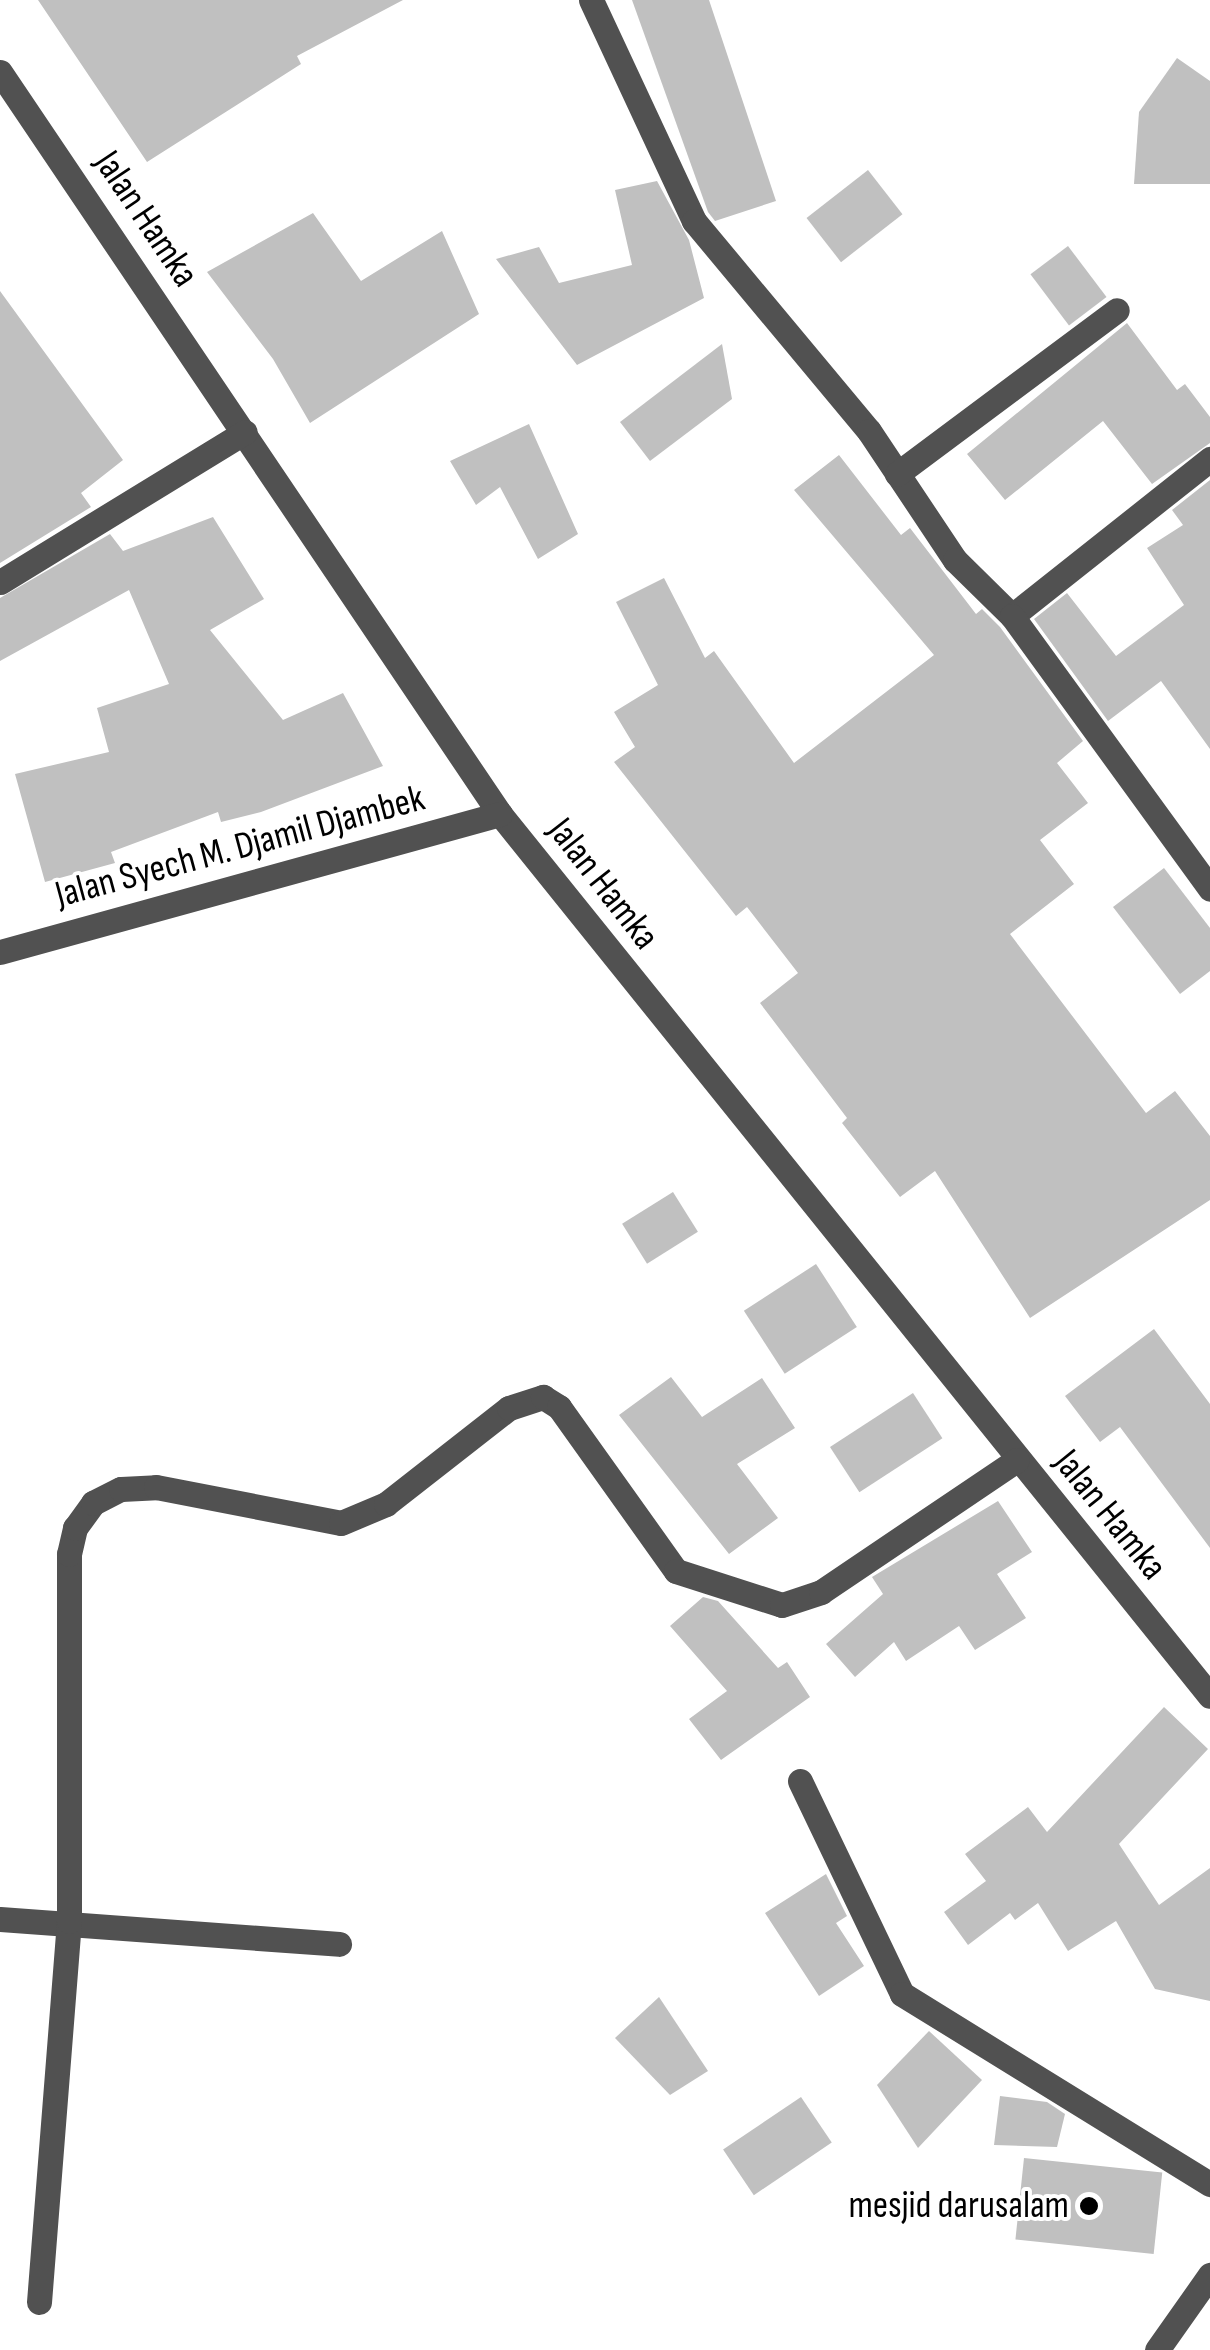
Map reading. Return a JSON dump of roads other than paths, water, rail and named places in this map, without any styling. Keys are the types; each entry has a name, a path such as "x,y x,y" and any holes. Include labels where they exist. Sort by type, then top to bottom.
{"street":[{"path":"591,0 694,221 897,474 955,560 1012,616 1210,889"},
{"name":"Jalan Hamka","path":"0,72 500,814 1210,1696"},
{"path":"897,474 1118,310"},
{"path":"0,582 245,432"},
{"path":"1012,616 1210,460"},
{"name":"Jalan Syech M. Djamil Djambek","path":"0,952 500,814"},
{"path":"40,2302 68,1921 68,1554 74,1528 92,1503 121,1490 156,1487 315,1521 353,1520 386,1504 509,1408 543,1398 559,1407 676,1571 782,1605 821,1592 1017,1460"},
{"path":"800,1782 902,1994 1210,2184"},
{"path":"0,1919 68,1921 338,1944"},
{"path":"1157,2350 1210,2276"}],"place":[{"name":"mesjid darusalam","path":"1089,2206"}]}
